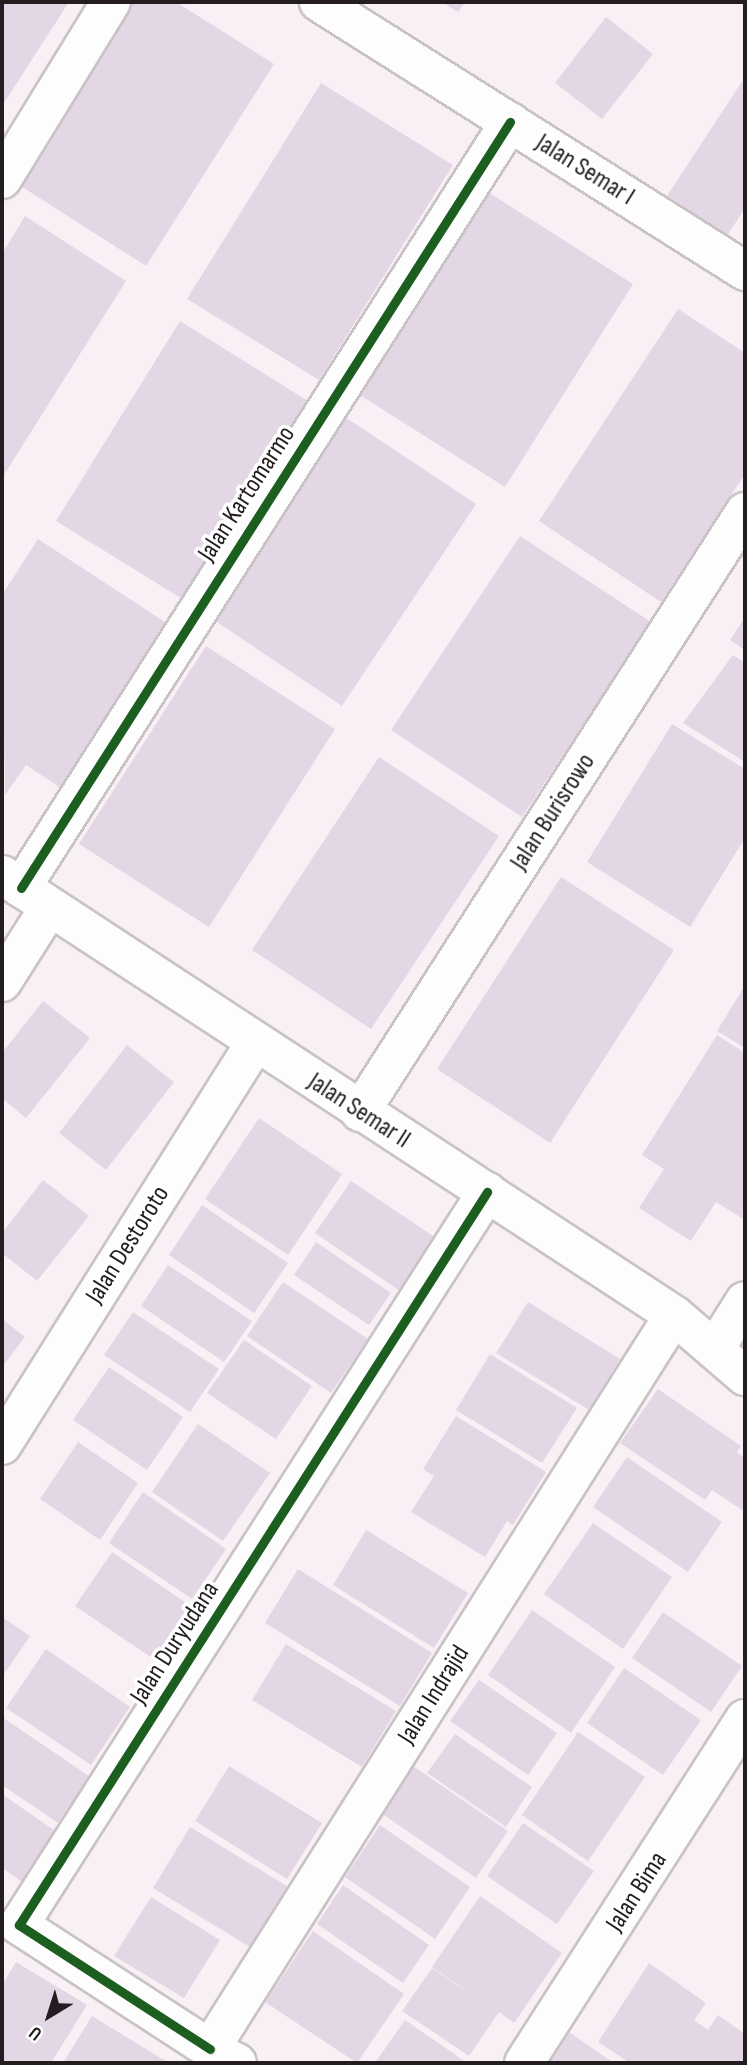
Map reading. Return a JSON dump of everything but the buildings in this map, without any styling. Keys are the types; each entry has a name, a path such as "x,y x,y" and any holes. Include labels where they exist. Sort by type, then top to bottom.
{"street":[{"path":"2,179 111,2"},
{"name":"Jalan Semar I","path":"319,2 745,271"},
{"name":"Jalan Kartomarmo","path":"2,982 24,890 510,122"},
{"name":"Jalan Burisrowo","path":"360,1112 745,512"},
{"name":"Jalan Semar II","path":"24,890 255,1044 674,1315 716,1347"},
{"name":"Jalan Destoroto","path":"2,1445 255,1044"},
{"name":"Jalan Duryudana","path":"223,2056 19,1925 487,1192"},
{"path":"745,1301 716,1347 745,1376"},
{"name":"Jalan Indrajid","path":"223,2056 674,1315"},
{"name":"Jalan Bima","path":"524,2063 745,1719"}],"cycle path":[{"path":"21,888 510,122"},
{"path":"210,2049 19,1925 487,1192"}]}
